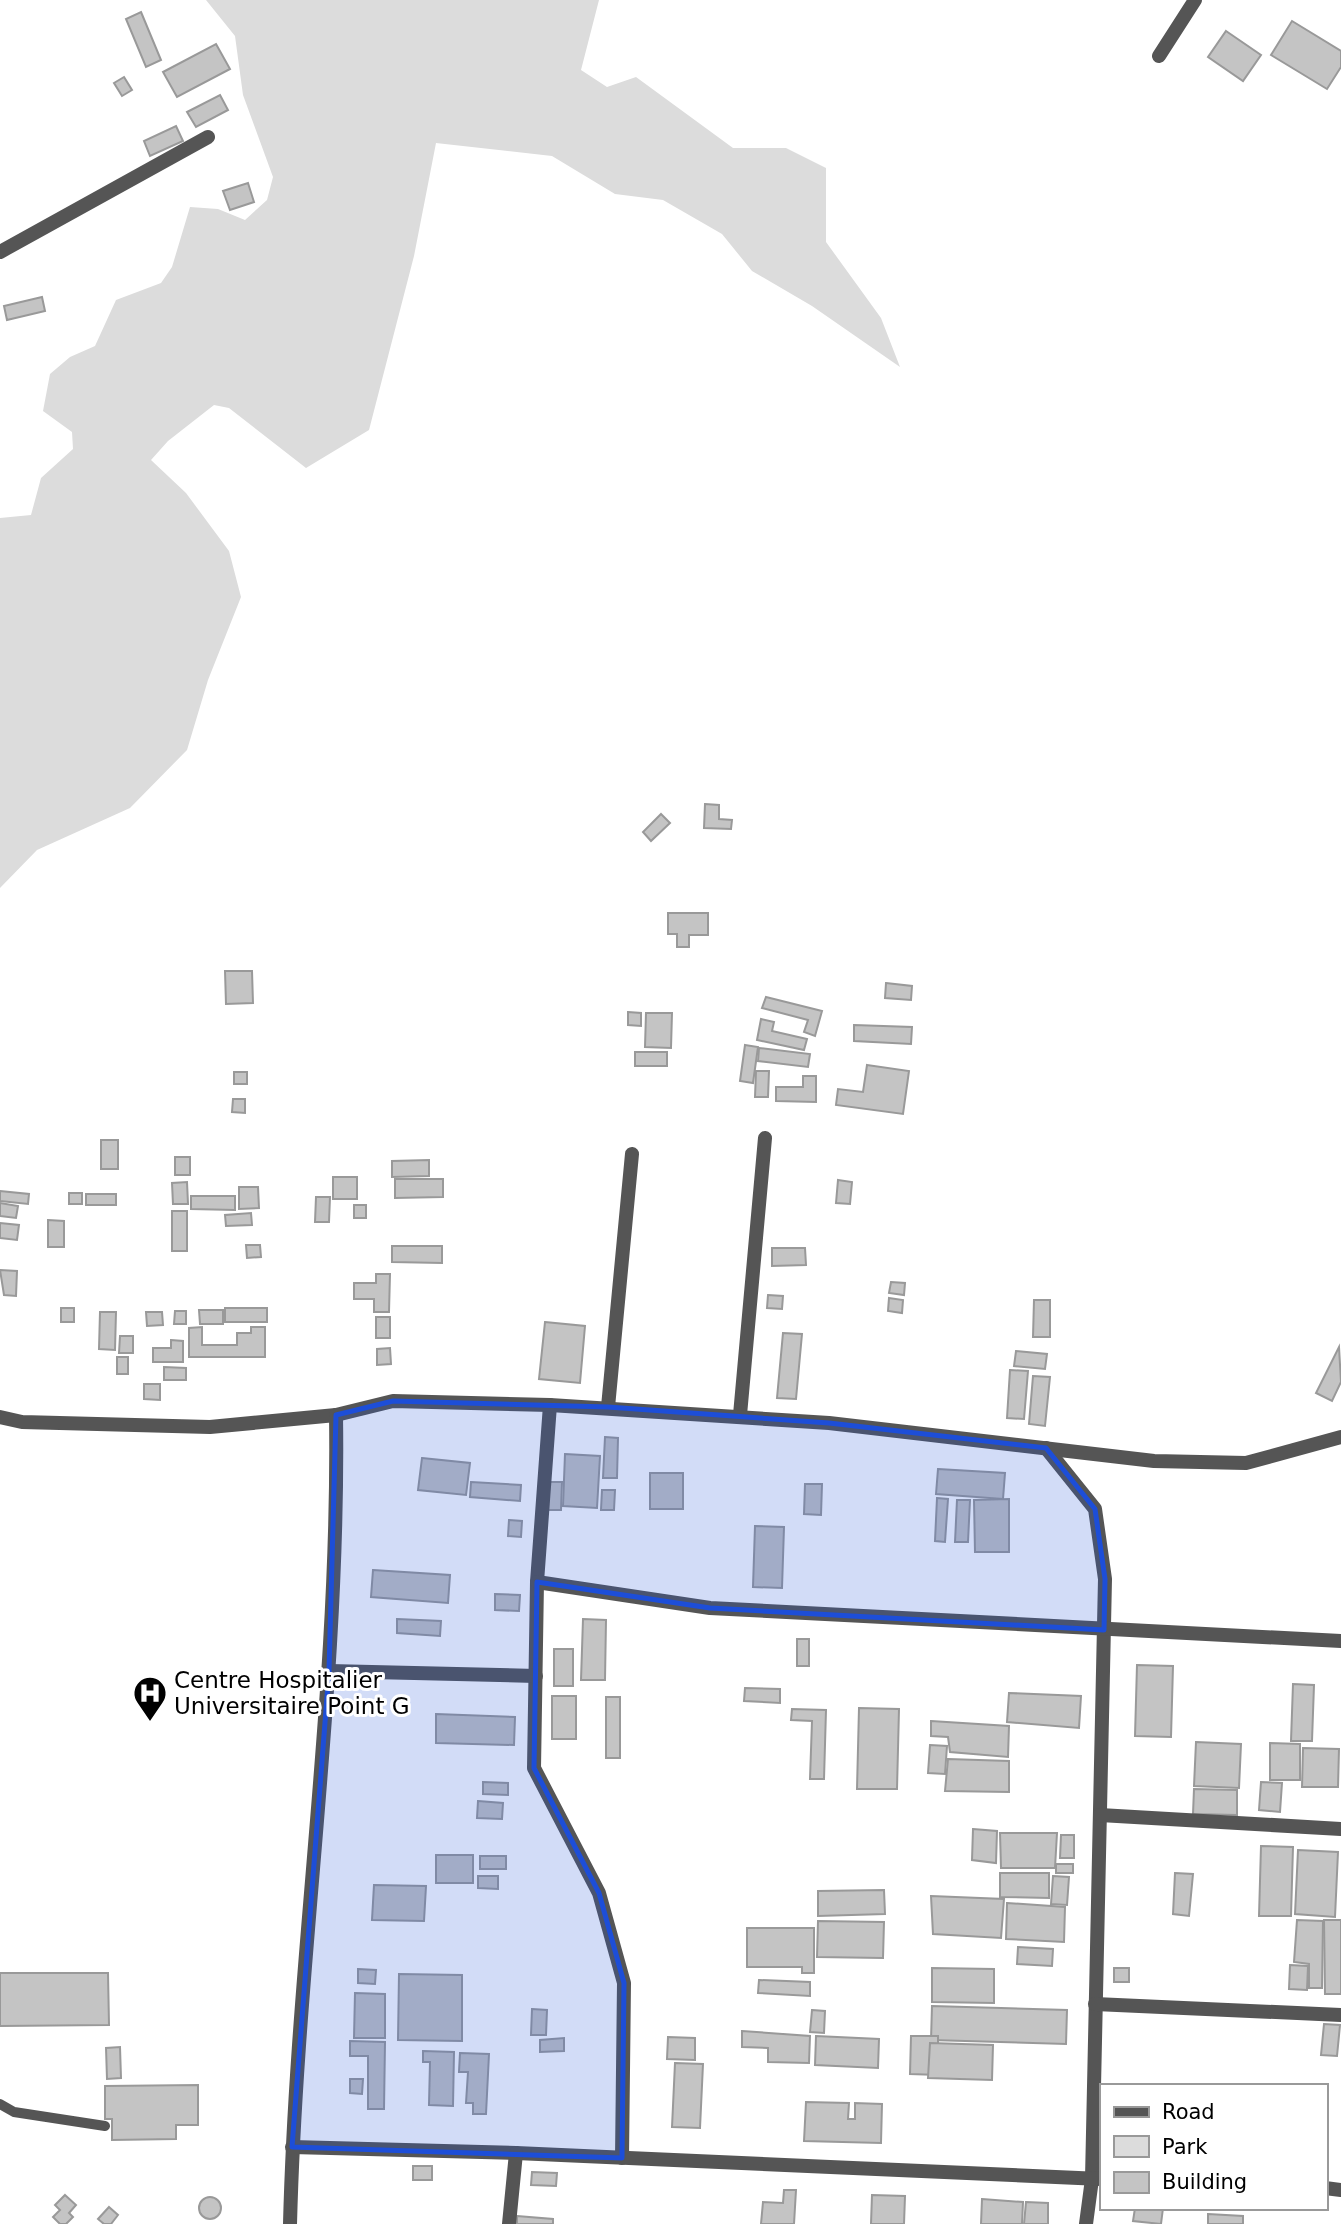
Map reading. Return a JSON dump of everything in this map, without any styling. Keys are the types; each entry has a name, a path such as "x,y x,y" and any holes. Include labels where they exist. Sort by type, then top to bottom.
{"street":[{"path":"1158,56 1195,0"},
{"path":"0,252 208,137"},
{"path":"740,1415 765,1138"},
{"path":"608,1407 632,1154"},
{"path":"0,1417 22,1422 210,1427 336,1415 394,1401 608,1407 740,1415 1154,1461 1246,1463 1341,1437"},
{"path":"550,1405 537,1582 534,1768 599,1893 624,1983 622,2158"},
{"path":"290,2224 304,1957 329,1671 336,1415"},
{"path":"1046,1448 1095,1509 1105,1579 1096,2004 1096,2179 1086,2224"},
{"path":"537,1582 710,1608 1341,1641"},
{"path":"329,1671 536,1676"},
{"path":"1100,1815 1341,1829"},
{"path":"1096,2004 1341,2015"},
{"path":"292,2147 516,2153 1096,2179"},
{"path":"509,2224 516,2153"}],"lane":[{"path":"0,2104 14,2112 105,2126"}],"highlighted area":[{"path":"393,1401 608,1407 829,1423 1046,1448 1095,1509 1105,1579 1104,1630 710,1608 537,1582 534,1768 599,1893 624,1983 622,2158 292,2147 329,1671 336,1415"}],"green space":[{"path":"206,0 599,0 581,70 607,87 636,77 733,148 786,148 826,168 826,242 881,318 900,367 812,306 752,271 722,234 663,200 615,194 552,156 436,143 414,256 369,430 306,468 229,408 214,405 168,441 151,460 186,493 229,551 241,597 208,680 187,750 130,808 37,850 0,888 0,518 31,515 41,478 73,449 72,432 43,411 50,374 70,357 95,346 116,300 161,283 172,267 190,207 218,209 245,220 267,200 273,177 243,95 235,36"}],"building":[{"path":"141,12 161,60 146,67 126,19"},
{"path":"1292,21 1341,51 1341,67 1327,89 1271,55"},
{"path":"1226,31 1261,55 1243,81 1208,57"},
{"path":"216,44 230,69 177,97 163,72"},
{"path":"124,77 132,90 122,96 114,83"},
{"path":"220,95 228,110 196,127 187,112"},
{"path":"176,126 183,141 150,156 144,141"},
{"path":"248,183 254,202 230,210 223,191"},
{"path":"42,297 45,311 7,320 4,306"},
{"path":"705,804 719,805 719,819 732,820 731,829 704,828"},
{"path":"661,814 670,823 651,841 643,832"},
{"path":"668,913 708,913 708,935 689,935 689,947 677,947 677,934 668,934"},
{"path":"225,971 252,971 253,1003 226,1004"},
{"path":"886,983 912,986 911,1000 885,998"},
{"path":"766,997 822,1011 815,1036 804,1032 808,1020 762,1008"},
{"path":"628,1012 641,1013 641,1026 628,1025"},
{"path":"646,1013 672,1013 671,1048 645,1047"},
{"path":"761,1019 774,1022 772,1031 807,1039 804,1050 757,1040"},
{"path":"854,1025 912,1027 911,1044 854,1041"},
{"path":"745,1045 758,1047 753,1083 740,1081"},
{"path":"759,1048 810,1054 808,1067 758,1061"},
{"path":"635,1052 667,1052 667,1066 635,1066"},
{"path":"867,1065 909,1071 903,1114 836,1105 838,1089 863,1092"},
{"path":"756,1071 769,1071 768,1097 755,1097"},
{"path":"234,1072 247,1072 247,1084 234,1084"},
{"path":"803,1076 816,1076 816,1102 776,1101 776,1087 803,1087"},
{"path":"233,1099 245,1099 245,1113 232,1112"},
{"path":"101,1140 118,1140 118,1169 101,1169"},
{"path":"175,1157 190,1157 190,1175 175,1175"},
{"path":"429,1160 429,1176 392,1177 392,1161"},
{"path":"333,1177 357,1177 357,1199 333,1199"},
{"path":"395,1179 443,1179 443,1197 395,1198"},
{"path":"838,1180 852,1182 850,1204 836,1203"},
{"path":"187,1182 188,1204 173,1204 172,1183"},
{"path":"239,1187 258,1187 259,1208 239,1209"},
{"path":"0,1191 29,1194 28,1204 0,1201"},
{"path":"69,1193 82,1193 82,1204 69,1204"},
{"path":"86,1194 116,1194 116,1205 86,1205"},
{"path":"191,1196 235,1196 235,1210 191,1209"},
{"path":"316,1197 330,1197 329,1222 315,1222"},
{"path":"0,1203 18,1206 16,1218 0,1216"},
{"path":"354,1205 366,1205 366,1218 354,1218"},
{"path":"172,1211 187,1211 187,1251 172,1251"},
{"path":"251,1213 252,1225 226,1226 225,1215"},
{"path":"48,1220 64,1221 64,1247 48,1247"},
{"path":"0,1223 19,1225 17,1240 0,1238"},
{"path":"246,1245 260,1245 261,1257 247,1258"},
{"path":"392,1246 442,1246 442,1263 392,1262"},
{"path":"772,1248 805,1248 806,1265 772,1266"},
{"path":"0,1270 17,1271 16,1296 4,1295"},
{"path":"376,1274 390,1274 389,1312 374,1312 374,1299 354,1299 354,1283 376,1283"},
{"path":"891,1282 905,1283 904,1295 889,1293"},
{"path":"768,1295 783,1296 782,1309 767,1308"},
{"path":"889,1298 903,1300 902,1313 888,1311"},
{"path":"1034,1300 1050,1300 1050,1337 1033,1337"},
{"path":"61,1308 74,1308 74,1322 61,1322"},
{"path":"225,1308 267,1308 267,1322 225,1322"},
{"path":"199,1310 223,1310 223,1324 200,1324"},
{"path":"175,1311 186,1311 186,1324 174,1324"},
{"path":"100,1312 116,1312 115,1350 99,1349"},
{"path":"146,1312 162,1312 163,1325 147,1326"},
{"path":"376,1317 390,1317 390,1338 376,1338"},
{"path":"545,1322 585,1326 580,1383 539,1379"},
{"path":"202,1327 202,1345 237,1345 237,1333 251,1333 251,1327 265,1327 265,1357 189,1357 189,1328"},
{"path":"783,1333 802,1334 796,1399 777,1398"},
{"path":"120,1336 133,1336 133,1353 119,1353"},
{"path":"171,1340 183,1341 183,1362 153,1362 153,1348 171,1348"},
{"path":"1339,1347 1341,1382 1332,1401 1316,1393"},
{"path":"390,1348 391,1364 377,1365 377,1349"},
{"path":"1016,1351 1047,1354 1045,1369 1014,1366"},
{"path":"117,1357 128,1357 128,1374 117,1374"},
{"path":"164,1367 186,1368 186,1380 164,1380"},
{"path":"1010,1370 1028,1371 1024,1419 1007,1418"},
{"path":"1033,1376 1050,1377 1045,1426 1029,1424"},
{"path":"144,1384 160,1384 160,1400 144,1399"},
{"path":"605,1437 618,1438 617,1478 603,1478"},
{"path":"565,1454 600,1456 597,1508 563,1506"},
{"path":"422,1458 470,1463 466,1495 418,1490"},
{"path":"938,1469 1005,1473 1003,1499 936,1494"},
{"path":"650,1473 683,1473 683,1509 650,1509"},
{"path":"471,1482 521,1485 520,1501 470,1497"},
{"path":"548,1482 562,1482 561,1510 547,1510"},
{"path":"805,1484 822,1484 821,1515 804,1514"},
{"path":"602,1490 615,1490 614,1510 601,1510"},
{"path":"937,1498 948,1499 945,1542 935,1541"},
{"path":"1009,1499 1009,1552 975,1552 974,1500"},
{"path":"957,1500 970,1500 968,1542 955,1542"},
{"path":"509,1520 522,1521 521,1537 508,1536"},
{"path":"755,1526 784,1527 782,1588 753,1587"},
{"path":"373,1570 450,1575 448,1603 371,1597"},
{"path":"495,1594 520,1595 519,1611 495,1610"},
{"path":"397,1619 441,1621 440,1636 397,1633"},
{"path":"583,1619 606,1620 605,1680 581,1680"},
{"path":"797,1639 809,1639 809,1666 797,1666"},
{"path":"554,1649 573,1649 573,1686 554,1686"},
{"path":"1137,1665 1173,1666 1171,1737 1135,1736"},
{"path":"1293,1684 1314,1685 1312,1741 1291,1741"},
{"path":"745,1688 780,1689 780,1703 744,1701"},
{"path":"1009,1693 1081,1696 1079,1728 1007,1722"},
{"path":"552,1696 576,1696 576,1739 552,1739"},
{"path":"606,1697 620,1697 620,1758 606,1758"},
{"path":"859,1708 899,1709 897,1789 857,1789"},
{"path":"792,1709 826,1710 824,1779 810,1779 812,1721 791,1720"},
{"path":"436,1714 515,1717 514,1745 436,1743"},
{"path":"931,1721 1009,1726 1008,1757 950,1752 948,1737 931,1736"},
{"path":"1196,1742 1241,1744 1239,1788 1194,1786"},
{"path":"1270,1743 1300,1744 1300,1780 1270,1780"},
{"path":"930,1745 947,1746 945,1774 928,1773"},
{"path":"1303,1748 1339,1749 1338,1787 1302,1787"},
{"path":"948,1759 1009,1761 1009,1792 945,1791"},
{"path":"483,1782 508,1783 508,1795 483,1794"},
{"path":"1261,1782 1282,1783 1280,1812 1259,1810"},
{"path":"1194,1789 1237,1790 1237,1815 1193,1814"},
{"path":"478,1801 503,1803 502,1819 477,1818"},
{"path":"973,1829 997,1831 996,1863 972,1860"},
{"path":"1000,1833 1057,1833 1055,1868 1001,1868"},
{"path":"1061,1835 1074,1835 1074,1858 1060,1858"},
{"path":"1261,1846 1293,1847 1291,1916 1259,1916"},
{"path":"1298,1850 1338,1852 1335,1917 1295,1914"},
{"path":"436,1855 473,1855 473,1883 436,1883"},
{"path":"480,1856 506,1856 506,1869 480,1869"},
{"path":"1056,1864 1073,1864 1073,1873 1056,1873"},
{"path":"1000,1873 1049,1873 1049,1898 1000,1897"},
{"path":"1175,1873 1193,1874 1189,1916 1173,1914"},
{"path":"478,1876 498,1876 498,1889 478,1888"},
{"path":"1053,1876 1069,1877 1067,1905 1051,1904"},
{"path":"374,1885 426,1886 424,1921 372,1920"},
{"path":"884,1890 885,1914 818,1916 818,1891"},
{"path":"931,1896 1004,1899 1001,1938 933,1934"},
{"path":"1007,1903 1065,1907 1064,1942 1006,1939"},
{"path":"1297,1920 1323,1921 1322,1988 1309,1988 1309,1964 1294,1962"},
{"path":"1324,1920 1341,1920 1341,1994 1325,1994"},
{"path":"818,1921 884,1922 883,1958 817,1957"},
{"path":"747,1928 814,1928 814,1973 802,1973 802,1967 747,1967"},
{"path":"1018,1947 1053,1949 1052,1966 1017,1964"},
{"path":"1290,1965 1308,1966 1307,1990 1289,1989"},
{"path":"932,1968 994,1969 994,2003 932,2002"},
{"path":"1114,1968 1129,1968 1129,1982 1114,1982"},
{"path":"358,1969 376,1970 375,1984 358,1983"},
{"path":"0,1973 108,1973 109,2025 0,2026"},
{"path":"399,1974 462,1975 462,2041 398,2040"},
{"path":"759,1980 810,1982 810,1996 758,1993"},
{"path":"355,1993 385,1994 385,2038 354,2038"},
{"path":"932,2006 1067,2010 1066,2044 931,2040"},
{"path":"532,2009 547,2010 546,2035 531,2035"},
{"path":"812,2010 825,2011 824,2033 810,2032"},
{"path":"1324,2024 1340,2025 1337,2056 1321,2055"},
{"path":"742,2031 810,2036 809,2063 768,2062 768,2048 742,2047"},
{"path":"816,2036 879,2039 878,2068 815,2065"},
{"path":"911,2036 938,2036 938,2075 910,2074"},
{"path":"668,2037 695,2038 695,2060 667,2059"},
{"path":"564,2038 564,2051 540,2052 540,2040"},
{"path":"350,2041 385,2042 384,2109 368,2109 368,2056 350,2056"},
{"path":"930,2043 993,2045 992,2080 928,2078"},
{"path":"120,2047 121,2078 107,2079 106,2048"},
{"path":"423,2051 454,2052 453,2106 429,2105 430,2062 423,2062"},
{"path":"460,2053 489,2054 486,2114 473,2114 473,2103 466,2103 468,2072 459,2072"},
{"path":"675,2063 703,2064 700,2128 672,2127"},
{"path":"350,2079 363,2079 362,2094 350,2093"},
{"path":"198,2085 198,2125 176,2125 176,2139 112,2140 112,2119 105,2119 105,2086"},
{"path":"806,2102 849,2103 848,2119 855,2119 855,2103 882,2104 881,2143 804,2141"},
{"path":"413,2166 432,2166 432,2180 413,2180"},
{"path":"532,2172 557,2173 556,2186 531,2185"},
{"path":"784,2190 796,2190 794,2224 761,2224 763,2202 783,2203"},
{"path":"65,2195 76,2205 69,2213 73,2217 66,2224 60,2224 53,2217 60,2210 55,2205"},
{"path":"872,2195 905,2196 904,2224 871,2224"},
{"path":"210,2197 218,2200 221,2208 218,2216 210,2219 202,2216 199,2208 202,2200"},
{"path":"982,2199 1023,2202 1022,2224 981,2224"},
{"path":"1026,2202 1048,2203 1048,2224 1024,2224"},
{"path":"109,2207 118,2215 111,2224 104,2224 98,2219"},
{"path":"1135,2210 1163,2210 1161,2224 1133,2221"},
{"path":"1208,2214 1243,2216 1243,2224 1208,2224"},
{"path":"517,2216 553,2219 553,2224 517,2224"}],"place":[{"name":"Centre Hospitalier Universitaire Point G","path":"150,1723"}]}
